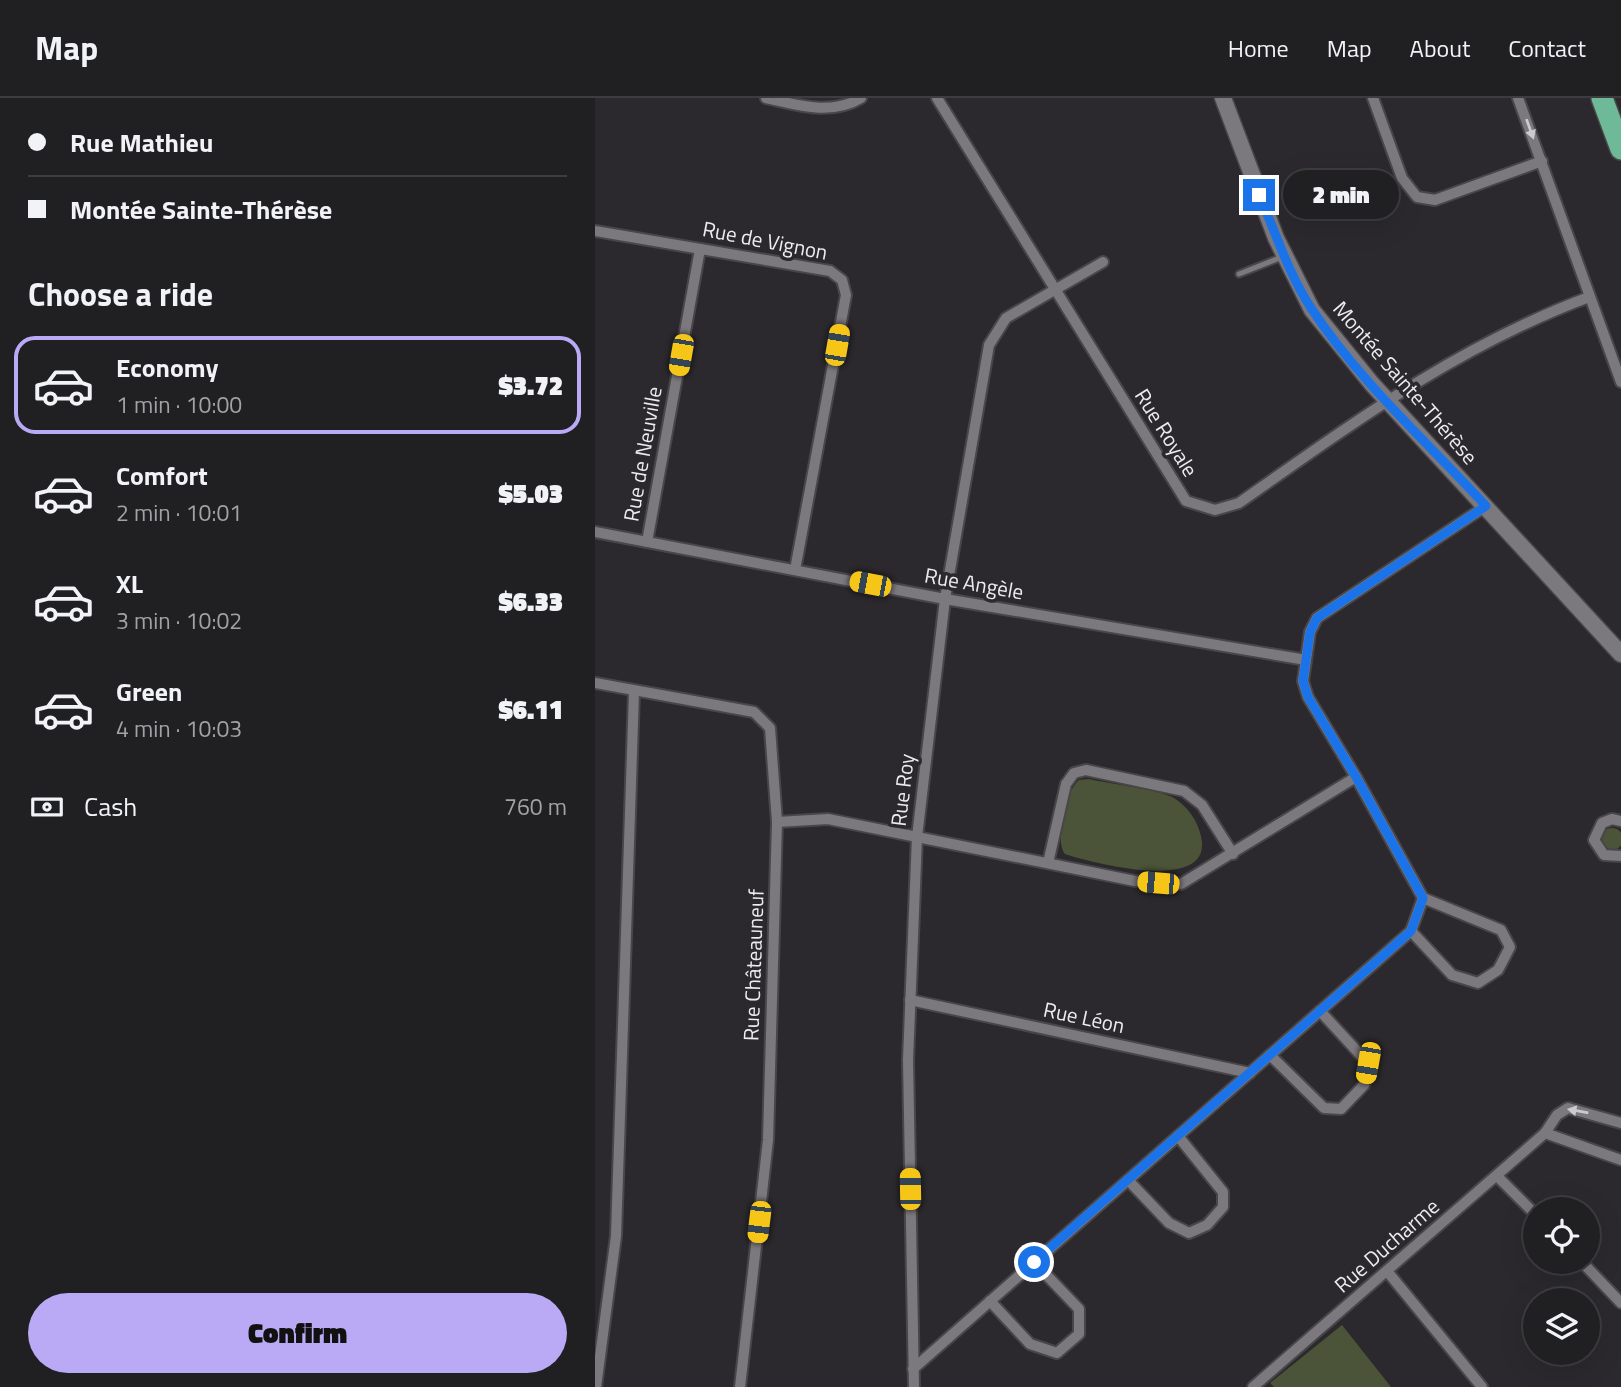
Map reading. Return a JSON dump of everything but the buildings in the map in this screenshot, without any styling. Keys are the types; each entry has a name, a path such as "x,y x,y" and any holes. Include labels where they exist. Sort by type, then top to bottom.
{"highway":[{"path":"1602,98 1621,149"}],"street":[{"path":"766,98 824,108 847,107 861,98"},
{"name":"Rue Royale","path":"937,98 1186,501 1215,510 1239,503 1388,401 1495,336 1590,297"},
{"name":"Montée Sainte-Thérèse","path":"1223,98 1284,256 1312,310 1388,401 1621,654"},
{"path":"1373,98 1402,178 1417,197 1435,200 1542,161"},
{"path":"1518,98 1621,382"},
{"name":"Rue de Vignon","path":"595,231 830,271 842,280 846,295 795,570"},
{"name":"Rue de Neuville","path":"647,542 700,249"},
{"name":"Rue Roy","path":"914,1387 908,1060 910,1000 917,837 945,599 989,345 1006,318 1103,262"},
{"path":"1411,931 1452,975 1478,983 1498,970 1510,947 1501,930 1423,898 1308,697 1303,681 1310,632 1317,618 1486,506"},
{"name":"Rue Angèle","path":"595,532 945,599 1306,660"},
{"name":"Rue Châteauneuf","path":"595,683 754,712 770,728 777,822 768,1140 740,1387"},
{"path":"596,1387 616,1236 634,692"},
{"path":"1048,863 1066,784 1073,773 1086,770 1184,791 1202,805 1233,854"},
{"path":"777,822 828,820 1135,881 1181,884 1356,777"},
{"path":"1621,821 1604,822 1594,837 1596,847 1604,855 1621,856"},
{"path":"913,1369 1411,931 1423,898"},
{"name":"Rue Léon","path":"910,1000 1250,1073"},
{"path":"1270,1055 1324,1108 1341,1109 1364,1086 1368,1063 1320,1011"},
{"name":"Rue Ducharme","path":"1252,1387 1545,1133 1557,1115 1568,1108 1621,1123"},
{"path":"1545,1133 1621,1160"},
{"path":"1128,1180 1169,1223 1189,1233 1207,1225 1223,1207 1223,1192 1178,1136"},
{"path":"1497,1175 1523,1202"},
{"path":"990,1301 1030,1345 1056,1353 1079,1334 1079,1309 1034,1262"},
{"path":"1387,1271 1482,1387"},
{"path":"1593,1274 1621,1303"}],"lane":[{"path":"1239,274 1284,256"}],"green space":[{"path":"1089,779 1145,789 1174,798 1188,810 1197,825 1201,836 1200,854 1189,865 1171,870 1148,870 1124,868 1065,854 1061,828 1066,804 1079,780"},
{"path":"1616,828 1620,831 1620,847 1608,850 1604,847 1601,835 1604,831"},
{"path":"1342,1325 1391,1387 1274,1387 1270,1383"}],"route":[{"path":"1034,1262 1411,931 1423,898 1308,697 1303,681 1310,632 1317,618 1486,506 1369,381 1312,310 1285,260 1259,195"}]}
